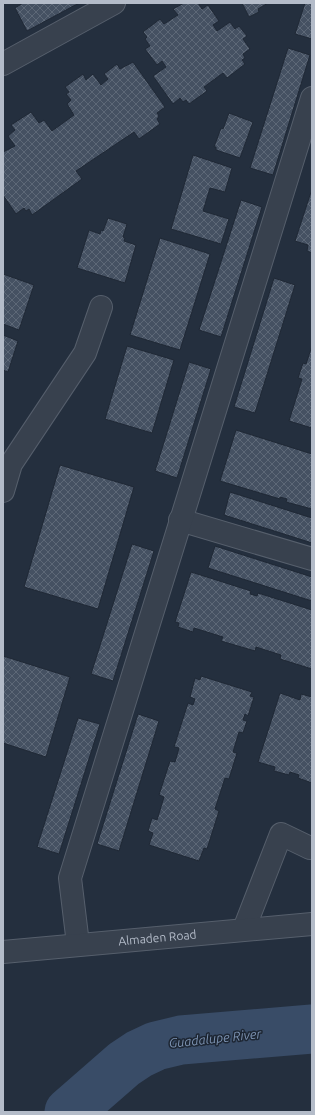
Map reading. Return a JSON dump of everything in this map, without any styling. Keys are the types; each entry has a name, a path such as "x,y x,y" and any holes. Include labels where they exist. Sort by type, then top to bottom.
{"street":[{"path":"3,64 114,3"},
{"path":"78,944 70,878 180,520 303,157 312,98"},
{"path":"3,491 11,464 85,353 101,306"},
{"path":"180,520 312,559"},
{"path":"244,929 281,834 310,848"},
{"name":"Almaden Road","path":"3,952 312,924"}],"building":[{"path":"23,3 79,3 27,31 15,8"},
{"path":"184,3 198,3 202,9 208,5 219,21 213,25 217,31 230,22 235,29 239,26 247,36 243,39 250,49 243,54 245,58 242,60 245,64 227,78 223,73 204,87 207,91 189,104 186,100 183,102 180,98 173,104 153,76 166,67 162,61 157,65 145,49 150,46 145,39 147,37 143,32 160,19 164,24 178,15 173,9"},
{"path":"242,3 268,3 258,9 259,12 249,17"},
{"path":"305,3 312,3 312,39 295,34"},
{"path":"288,48 310,55 273,175 250,168"},
{"path":"133,62 165,107 157,113 159,116 157,119 160,124 139,139 134,132 76,171 82,179 32,215 29,209 26,211 24,208 16,214 3,195 3,152 15,146 8,136 15,130 11,125 31,112 39,123 44,120 52,131 74,115 67,104 71,100 66,94 69,92 65,87 83,74 86,80 93,74 101,85 108,79 104,74 117,64 120,69"},
{"path":"229,113 253,122 240,158 216,150 216,147 214,147 221,128 223,129"},
{"path":"193,155 232,168 225,192 210,188 203,211 229,219 221,244 171,229"},
{"path":"311,192 312,253 307,251 308,245 295,241"},
{"path":"241,200 262,207 221,337 199,330"},
{"path":"108,218 127,224 123,237 125,238 124,241 136,245 125,283 77,268 89,230 100,234 101,230 103,231"},
{"path":"160,238 210,254 180,350 130,335"},
{"path":"3,274 34,285 19,330 3,324"},
{"path":"274,278 295,285 255,413 234,407"},
{"path":"3,335 18,341 8,372 3,370"},
{"path":"127,346 174,360 152,433 105,419"},
{"path":"312,346 312,428 289,421 302,379 298,378 303,363 306,364"},
{"path":"189,362 211,369 177,478 155,471"},
{"path":"236,430 312,454 312,509 286,502 287,499 280,497 280,499 220,481"},
{"path":"60,465 134,487 98,609 24,587"},
{"path":"230,492 312,518 312,543 224,515"},
{"path":"132,544 154,551 113,681 91,674"},
{"path":"215,546 312,577 312,601 208,568"},
{"path":"191,572 251,591 250,594 257,596 258,593 312,610 312,669 280,659 281,655 256,647 255,651 221,641 223,637 194,628 193,632 178,627 179,623 175,622"},
{"path":"3,656 70,677 46,757 3,743"},
{"path":"201,676 252,692 250,696 254,697 248,716 245,714 243,720 247,721 243,733 239,732 233,752 237,753 229,779 225,778 215,809 219,811 207,849 204,848 199,861 149,845 153,833 148,831 152,818 157,820 164,797 159,795 170,761 175,762 179,748 174,747 188,703 193,705 195,699 190,697 195,678 200,680"},
{"path":"280,693 300,700 301,694 312,697 312,783 298,778 299,775 290,772 289,775 274,771 275,767 258,762"},
{"path":"138,714 159,721 119,851 97,844"},
{"path":"78,718 100,724 59,854 37,847"}],"waterway":[{"name":"Guadalupe River","path":"69,1112 124,1064 139,1054 156,1046 181,1040 312,1029"}]}
